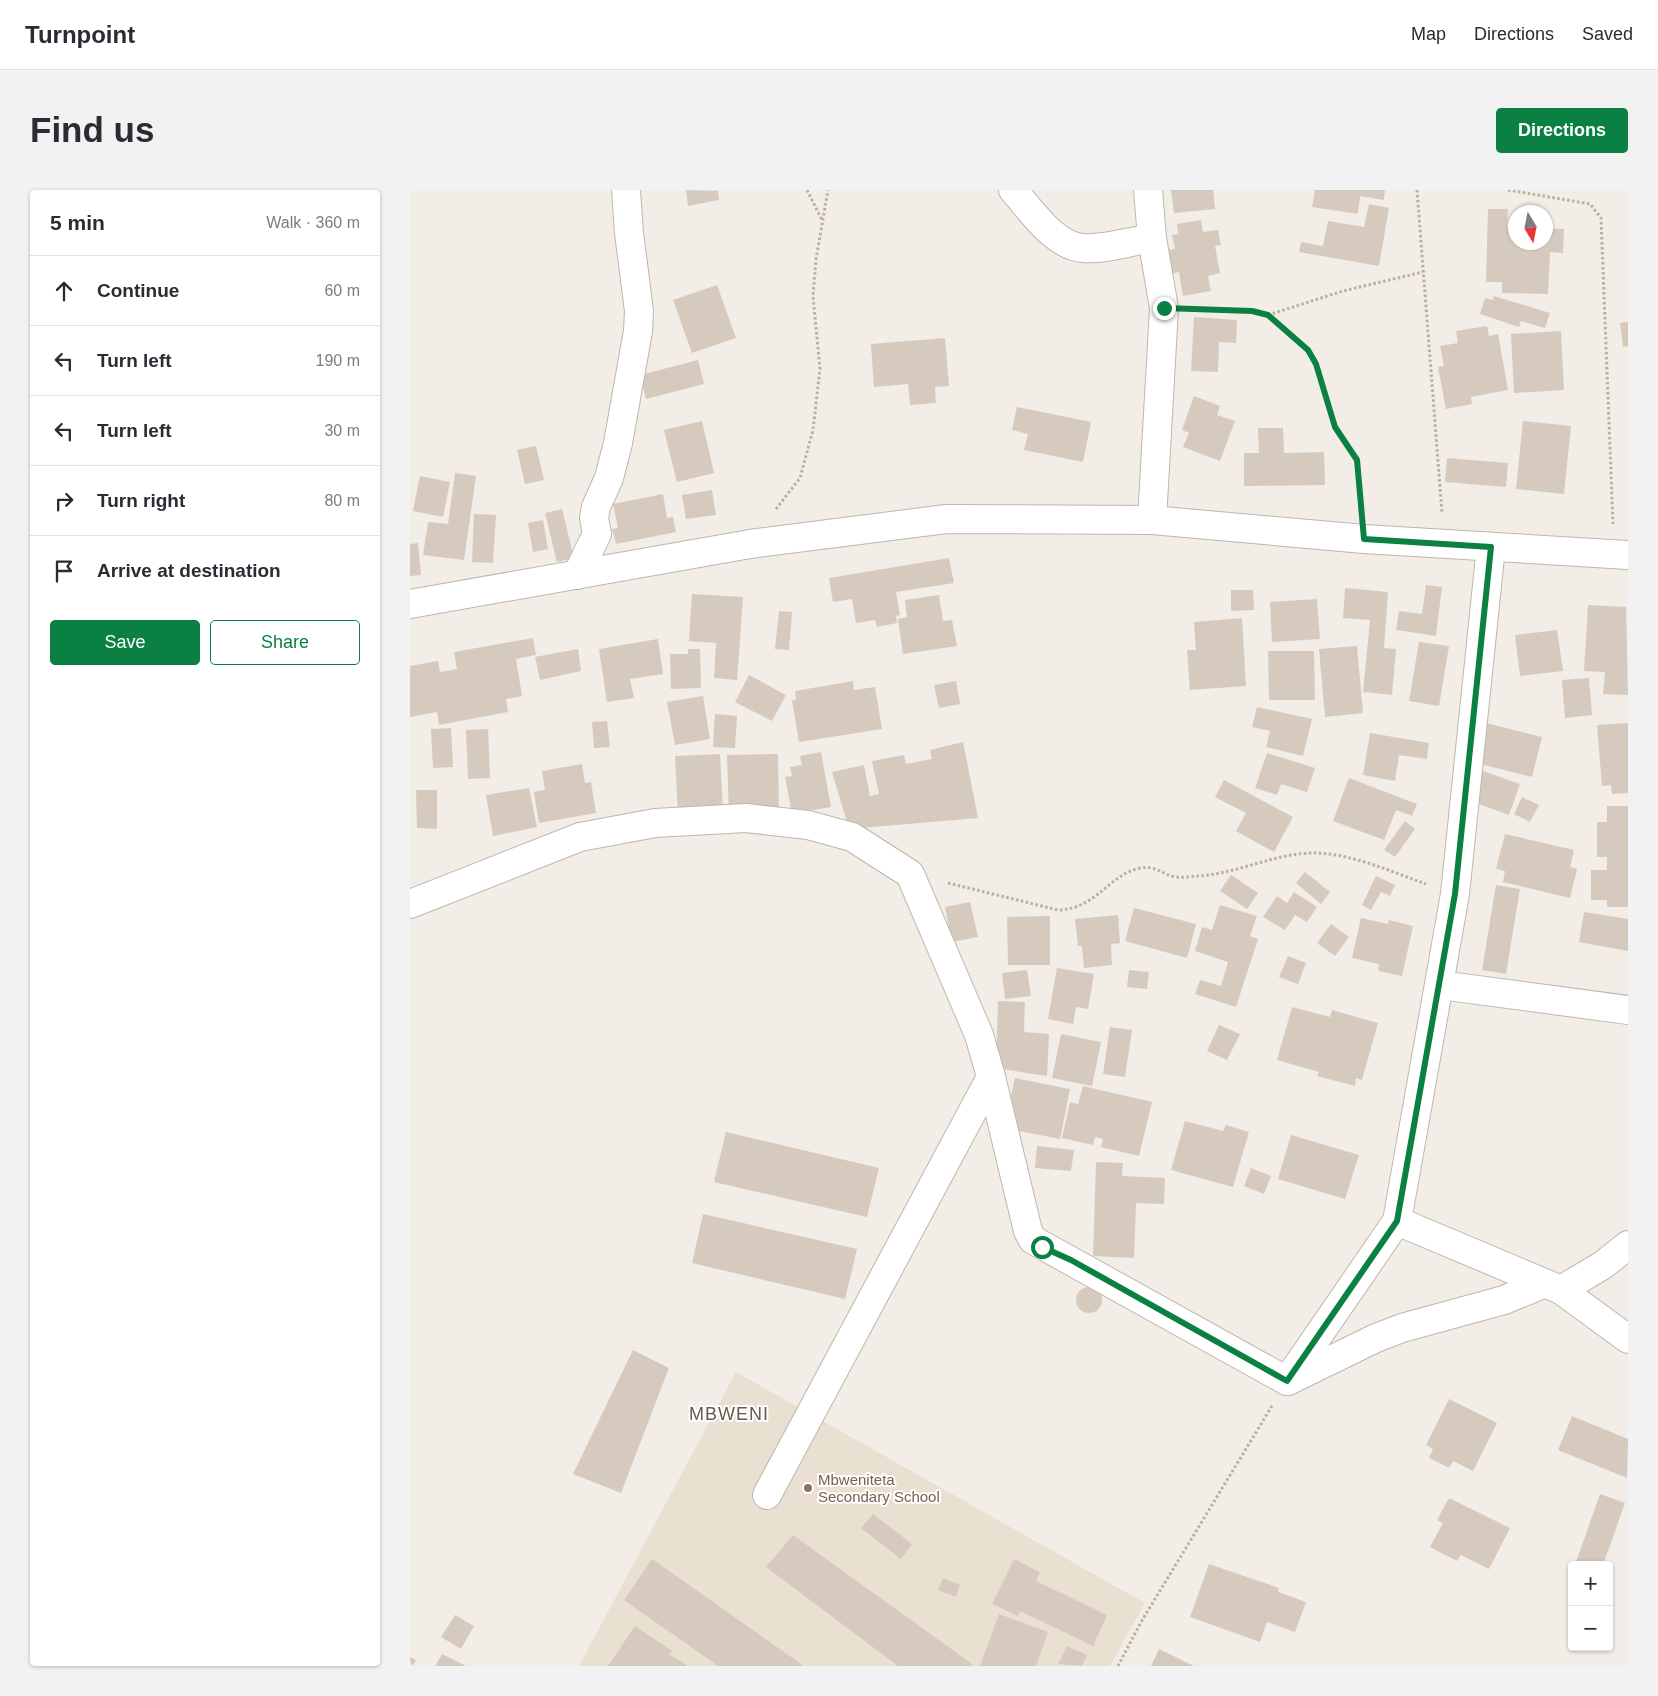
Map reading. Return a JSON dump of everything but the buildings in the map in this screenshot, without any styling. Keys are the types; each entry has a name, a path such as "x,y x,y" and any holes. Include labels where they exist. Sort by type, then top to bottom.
{"street":[{"path":"576,574 597,534 594,518 596,507 609,478 618,444 638,330 639,311 629,233 626,190"},
{"path":"1014,190 1057,238 1082,248 1152,238"},
{"path":"1148,190 1152,238 1164,308 1152,520"},
{"path":"410,604 750,544 946,519 1152,520 1364,539 1621,555"},
{"path":"1287,1381 1397,1221 1455,894 1491,547"},
{"path":"410,904 580,837 655,823 746,818 808,825 852,837 910,874 975,1027 991,1077 1028,1231 1033,1240 1287,1381"},
{"path":"1440,985 1628,1010"},
{"path":"767,1495 991,1077"},
{"path":"1397,1221 1552,1287 1628,1339"},
{"path":"1287,1381 1376,1338 1402,1328 1552,1287 1603,1265 1628,1245"}],"path":[{"path":"807,190 822,220"},
{"path":"750,544 800,478 813,430 820,369 813,296 822,220 828,190"},
{"path":"1417,190 1444,544"},
{"path":"1508,190 1590,204 1601,218 1621,555"},
{"path":"1268,315 1343,291 1424,272"},
{"path":"1164,308 1252,311 1268,315 1308,350 1316,364 1335,427 1355,454 1364,539"},
{"path":"910,874 1058,910 1070,910 1090,902 1125,874 1141,868 1154,868 1176,877 1184,877 1208,875 1307,853 1338,854 1455,894"},
{"path":"1118,1666 1207,1511 1287,1381"}],"shaded area":[{"name":"Mbweniteta Secondary School","path":"736,1372 1145,1603 1110,1666 579,1666"}],"place":[{"name":"Mbweniteta Secondary School","path":"808,1488"}],"district":[{"name":"MBWENI","path":"729,1414"}],"route":[{"path":"1042,1247 1071,1260 1287,1381 1397,1221 1455,894 1491,547 1364,539 1357,460 1355,454 1335,427 1316,364 1308,350 1296,337 1268,315 1252,311 1164,308"}]}
